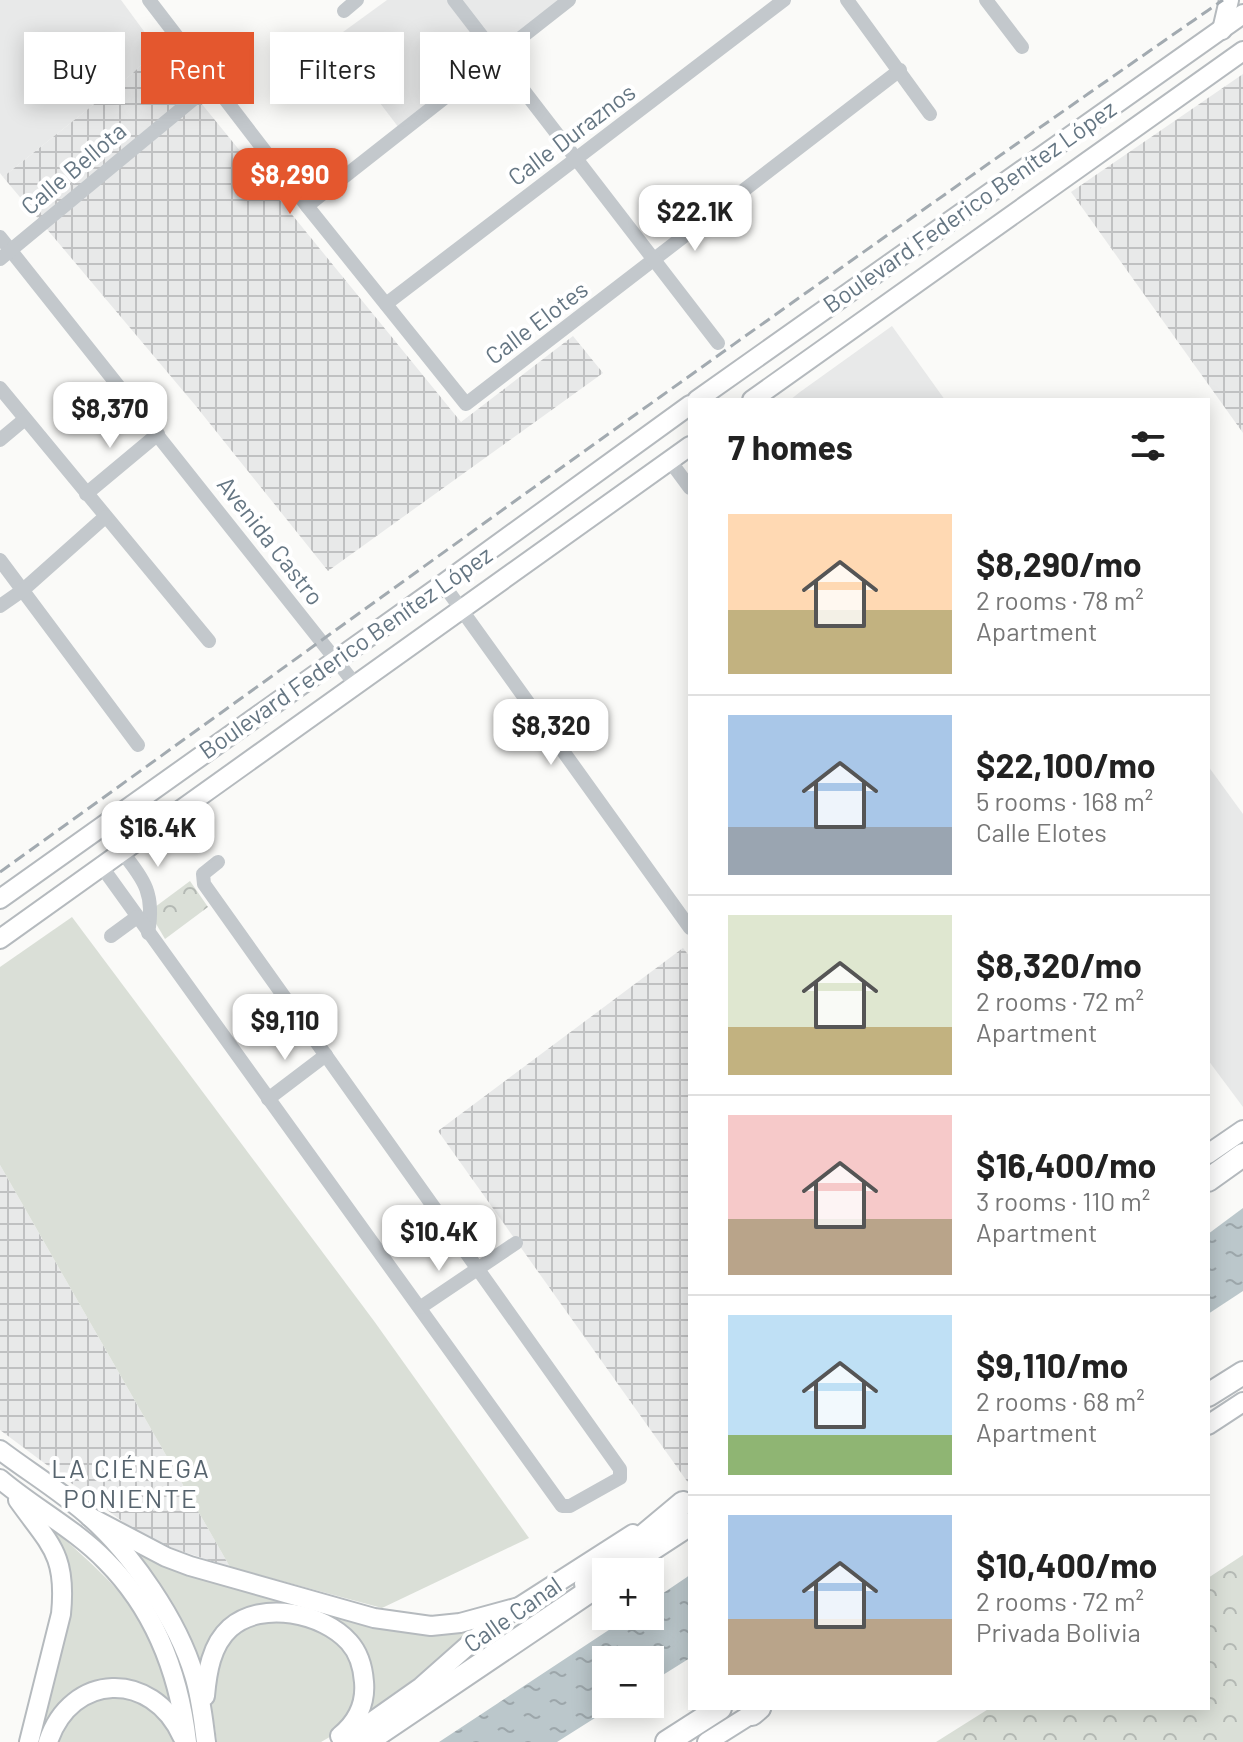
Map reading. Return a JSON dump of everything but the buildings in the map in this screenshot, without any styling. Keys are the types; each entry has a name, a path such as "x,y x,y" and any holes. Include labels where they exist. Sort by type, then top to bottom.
{"highway":[{"path":"1210,1179 1243,1155"},
{"path":"1210,1394 1243,1373"},
{"path":"633,1558 688,1508"},
{"path":"528,1632 688,1508"},
{"path":"366,1742 592,1589"},
{"path":"667,1742 717,1710"}],"main road":[{"path":"1222,30 1229,0"},
{"name":"Boulevard Federico Benítez López","path":"700,398 1243,14"},
{"name":"Boulevard Federico Benítez López","path":"755,398 1243,51"},
{"name":"Boulevard Federico Benítez López","path":"0,899 688,406"},
{"name":"Boulevard Federico Benítez López","path":"0,939 688,448"},
{"path":"1210,1153 1243,1130"},
{"path":"1210,1424 1243,1402"},
{"path":"0,1450 90,1517 166,1557 190,1566 374,1618 431,1626 460,1623 519,1607"},
{"path":"4,1482 45,1533 55,1554 62,1583 61,1614 29,1742"},
{"path":"4,1482 105,1560 145,1611 161,1640 172,1670 184,1712 186,1742"},
{"name":"Calle Canal","path":"343,1742 421,1687 491,1625 688,1508"},
{"path":"90,1517 151,1588 168,1616 194,1675 205,1735"},
{"path":"205,1735 207,1676 210,1662 224,1635 243,1620 279,1613 297,1615 330,1627 349,1642 359,1660 365,1693 361,1707 346,1731 332,1742"},
{"path":"48,1742 58,1720 77,1698 119,1688 145,1694 160,1703 168,1710 186,1742"},
{"path":"707,1742 757,1710"}],"street":[{"path":"149,0 174,32"},
{"path":"344,11 357,0"},
{"path":"454,0 479,32"},
{"path":"528,32 569,0"},
{"name":"Calle Duraznos","path":"386,304 784,0"},
{"path":"847,0 930,114"},
{"path":"986,0 1022,47"},
{"name":"Calle Elotes","path":"386,304 466,404 900,70"},
{"path":"530,98 718,343"},
{"name":"Calle Bellota","path":"5,255 187,104"},
{"path":"230,104 386,304"},
{"path":"307,206 436,104"},
{"name":"Avenida Castro","path":"0,237 5,255 158,434 355,684"},
{"path":"0,388 209,641"},
{"path":"0,440 25,419"},
{"path":"86,494 158,434"},
{"path":"670,461 688,485"},
{"path":"0,606 23,590 105,517"},
{"path":"0,560 138,745"},
{"path":"443,584 688,925"},
{"path":"122,852 150,894 148,933"},
{"path":"102,867 562,1506 570,1506 620,1478 620,1469 204,884 203,874 218,862"},
{"path":"111,936 137,917"},
{"path":"268,1099 326,1055"},
{"path":"421,1307 516,1243"}],"shaded area":[{"path":"0,0 121,0 145,32 141,32 141,65 125,79 125,32 24,32 24,104 94,104 3,177 0,173"},
{"path":"387,0 561,0 520,32 420,32 420,104 429,104 399,128 381,104 404,104 404,32 343,32"},
{"path":"141,65 141,104 202,104 461,422 573,336 603,373 328,571 195,405 3,177 94,104 125,104 125,79"},
{"path":"1243,74 1243,433 1071,192"},
{"path":"892,326 944,398 792,398"},
{"path":"1210,769 1243,814 1243,1107 1210,1063"},
{"path":"683,948 688,954 688,1483 438,1131"},
{"path":"0,1165 230,1567 175,1549 134,1530 0,1430"}],"green space":[{"path":"190,881 208,907 165,939 155,922 155,907"},
{"path":"72,917 374,1321 529,1538 382,1608 230,1567 0,1165 0,967"},
{"path":"34,1512 116,1588 143,1622 164,1677 173,1742 36,1742 70,1595"},
{"path":"134,1549 433,1634 473,1632 368,1715 321,1742 217,1742 213,1714 197,1664"},
{"path":"1243,1555 1243,1742 936,1742 987,1710 1210,1710 1210,1577"}],"water":[{"path":"1243,1208 1243,1291 1210,1313 1210,1233"},
{"path":"688,1576 688,1659 664,1674 664,1646 592,1646 592,1718 595,1718 557,1742 439,1742 609,1630 664,1630 664,1593"}],"railway":[{"path":"0,872 762,324 1223,0"}],"district":[{"name":"LA CIÉNEGA PONIENTE","path":"131,1484"}]}
